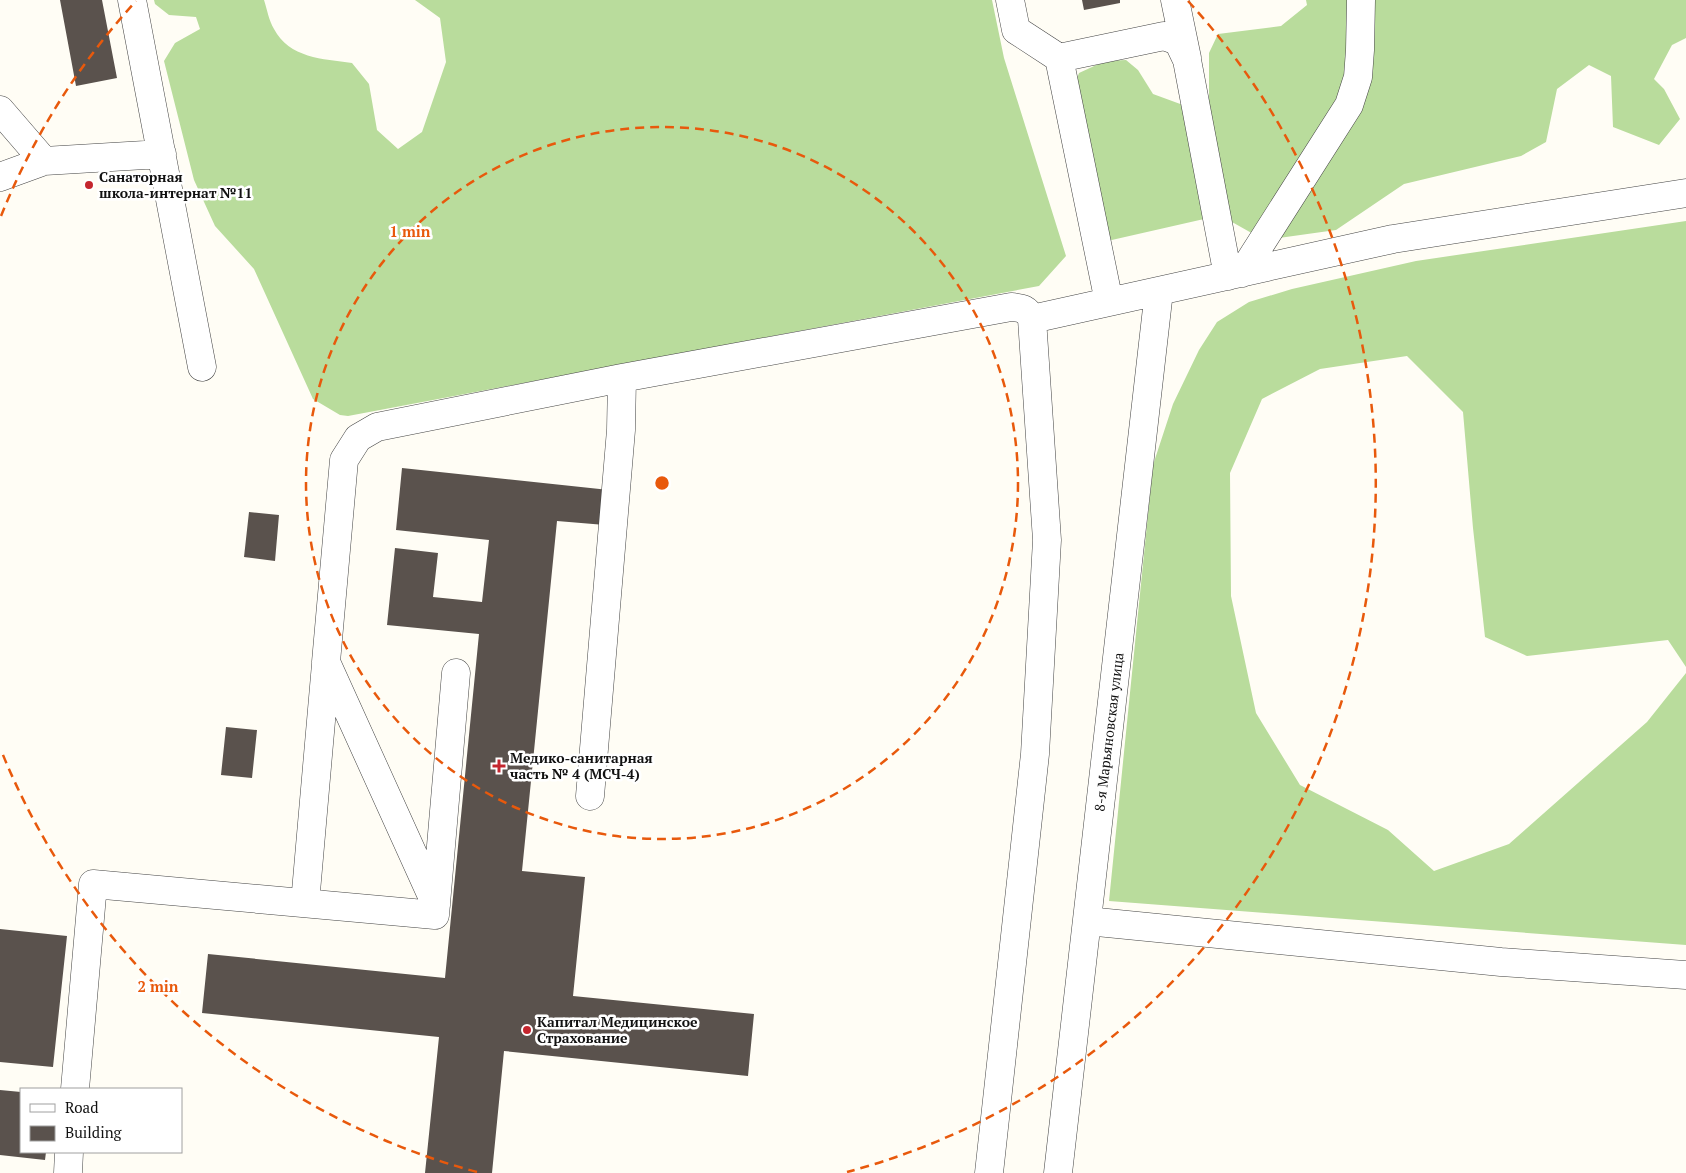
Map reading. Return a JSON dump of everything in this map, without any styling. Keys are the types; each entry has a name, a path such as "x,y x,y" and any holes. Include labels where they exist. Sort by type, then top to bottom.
{"street":[{"path":"132,0 202,367"},
{"path":"1010,0 1016,30 1059,58 1164,36 1178,41 1187,60"},
{"path":"1175,0 1235,274"},
{"path":"1235,274 1348,105 1358,77 1361,0"},
{"path":"1059,58 1109,302"},
{"path":"0,110 44,161"},
{"path":"0,177 44,161 162,154"},
{"path":"1032,319 1393,239 1686,193"},
{"name":"8-я Марьяновская улица","path":"1058,1173 1159,291"},
{"path":"305,903 344,460 358,438 377,427 622,378 1011,308 1023,308 1032,319 1047,540 1035,754 989,1173"},
{"path":"590,796 621,439 622,378"},
{"path":"326,662 436,905"},
{"path":"75,1088 93,884 434,915 456,674"},
{"path":"1087,921 1491,961 1686,975"},
{"path":"68,1173 69,1153"}],"green space":[{"path":"154,0 264,0 272,26 280,39 288,46 319,58 352,63 369,84 377,130 398,149 422,132 446,62 440,18 415,0 992,0 1004,58 1066,256 1039,286 348,416 340,415 313,399 254,269 215,226 194,180 164,61 175,43 200,29 196,17 169,15 155,4"},
{"path":"1306,0 1686,0 1686,38 1672,45 1654,79 1664,89 1680,119 1659,145 1613,127 1611,76 1589,65 1557,89 1546,142 1521,156 1404,184 1336,230 1264,240 1232,222 1209,128 1209,53 1218,34 1281,26 1307,5"},
{"path":"1126,60 1138,70 1153,94 1183,105 1204,219 1103,242 1074,86 1079,73 1105,61"},
{"path":"1686,221 1686,667 1668,640 1527,656 1485,637 1463,412 1407,356 1320,369 1262,399 1230,473 1231,596 1256,713 1300,785 1388,830 1434,871 1509,844 1647,722 1686,673 1686,945 1109,901 1153,465 1173,404 1199,350 1217,322 1249,302 1292,289 1416,261"}],"building":[{"path":"60,0 102,0 117,78 76,86"},
{"path":"1082,0 1120,0 1120,3 1084,10"},
{"name":"Медико-санитарная часть № 4 (МСЧ-4)","path":"402,468 609,490 605,525 557,521 522,871 585,877 573,996 754,1014 748,1076 504,1051 492,1173 425,1173 439,1037 202,1013 208,954 445,978 479,634 387,625 395,548 438,553 433,597 482,602 489,540 396,530"},
{"path":"249,512 279,515 275,561 244,557"},
{"path":"226,727 257,730 252,778 221,775"},
{"path":"0,929 67,936 53,1067 0,1062"},
{"path":"0,1090 20,1092 20,1153 46,1153 45,1160 0,1155"}],"place":[{"name":"Санаторная школа-интернат №11","path":"89,185"},
{"name":"Медико-санитарная часть № 4 (МСЧ-4)","path":"499,766"},
{"name":"Капитал Медицинское Страхование","path":"527,1030"}]}
